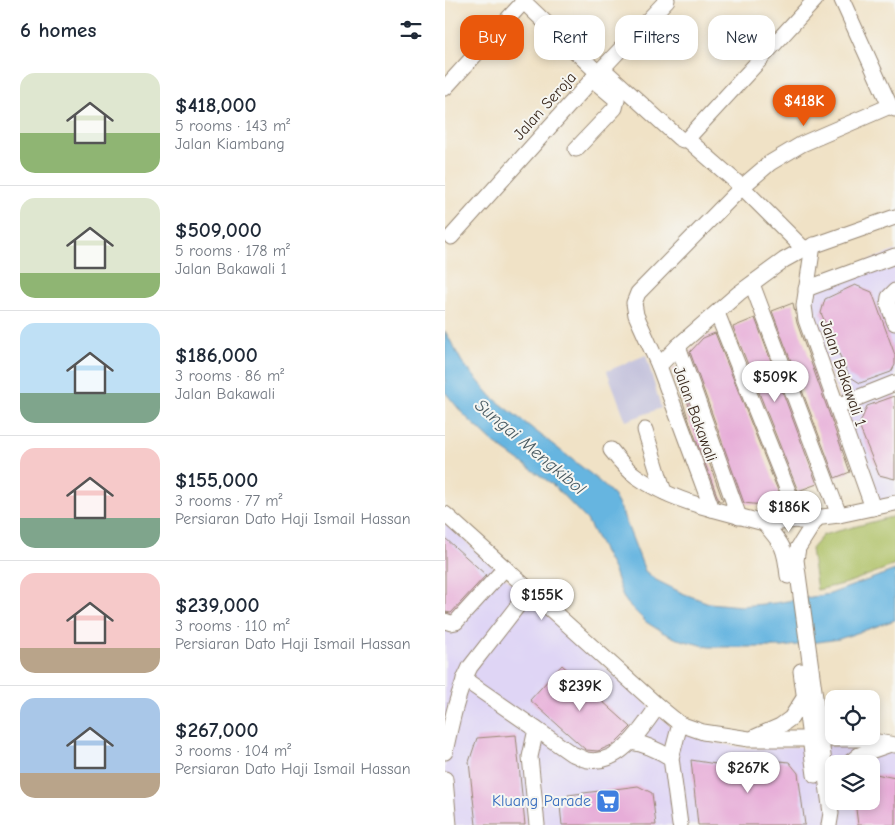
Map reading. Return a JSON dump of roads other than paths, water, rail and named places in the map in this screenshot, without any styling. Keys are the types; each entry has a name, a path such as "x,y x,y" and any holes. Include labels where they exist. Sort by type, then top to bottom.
{"street":[{"path":"445,88 524,0 598,73 679,138 687,139 808,247"},
{"name":"Jalan Seroja","path":"451,237 598,73 667,0"},
{"path":"687,139 815,0"},
{"path":"659,366 636,315 634,303 638,293 742,187 770,164 802,144 893,108 842,0"},
{"path":"576,149 617,104 617,100 598,73"},
{"name":"Jalan Bakawali","path":"712,510 659,366 678,346 739,293 784,260 808,247 895,217"},
{"name":"Jalan Bakawali 1","path":"808,247 804,306 806,320 873,508"},
{"path":"806,290 895,256"},
{"path":"752,284 839,515"},
{"path":"895,291 889,296 888,304 895,322"},
{"path":"717,313 800,521"},
{"path":"678,346 739,517"},
{"path":"837,406 895,383"},
{"path":"645,430 664,492"},
{"path":"611,450 635,475 664,492 683,501 763,523 800,521 895,504"},
{"path":"445,514 680,724 703,732 749,739 861,739 892,745"},
{"path":"791,560 817,518"},
{"path":"763,523 780,541 791,560 807,692 815,739 821,813 828,825"},
{"path":"445,621 456,622 505,568"},
{"path":"445,752 464,679 470,667 530,590"},
{"path":"464,679 572,754 587,760 601,759 617,753 631,742 658,706"},
{"path":"749,739 780,726 791,718 807,692"},
{"path":"680,724 671,758 681,825"},
{"path":"536,729 530,757 537,825"},
{"path":"815,739 825,768"},
{"path":"631,742 642,743 671,758"},
{"path":"859,755 892,745"},
{"path":"445,778 449,825"},
{"path":"828,825 831,810"}],"water":[{"name":"Sungai Mengkibol","path":"445,331 462,362 492,397 592,475 612,493 621,509 645,571 656,580 682,593 709,603 741,606 775,603 830,594 895,570 895,620 839,639 783,647 709,647 677,639 646,622 623,597 614,571 587,520 552,484 494,443 463,414 445,392"}],"place":[{"name":"Kluang Parade","path":"608,801"}]}
